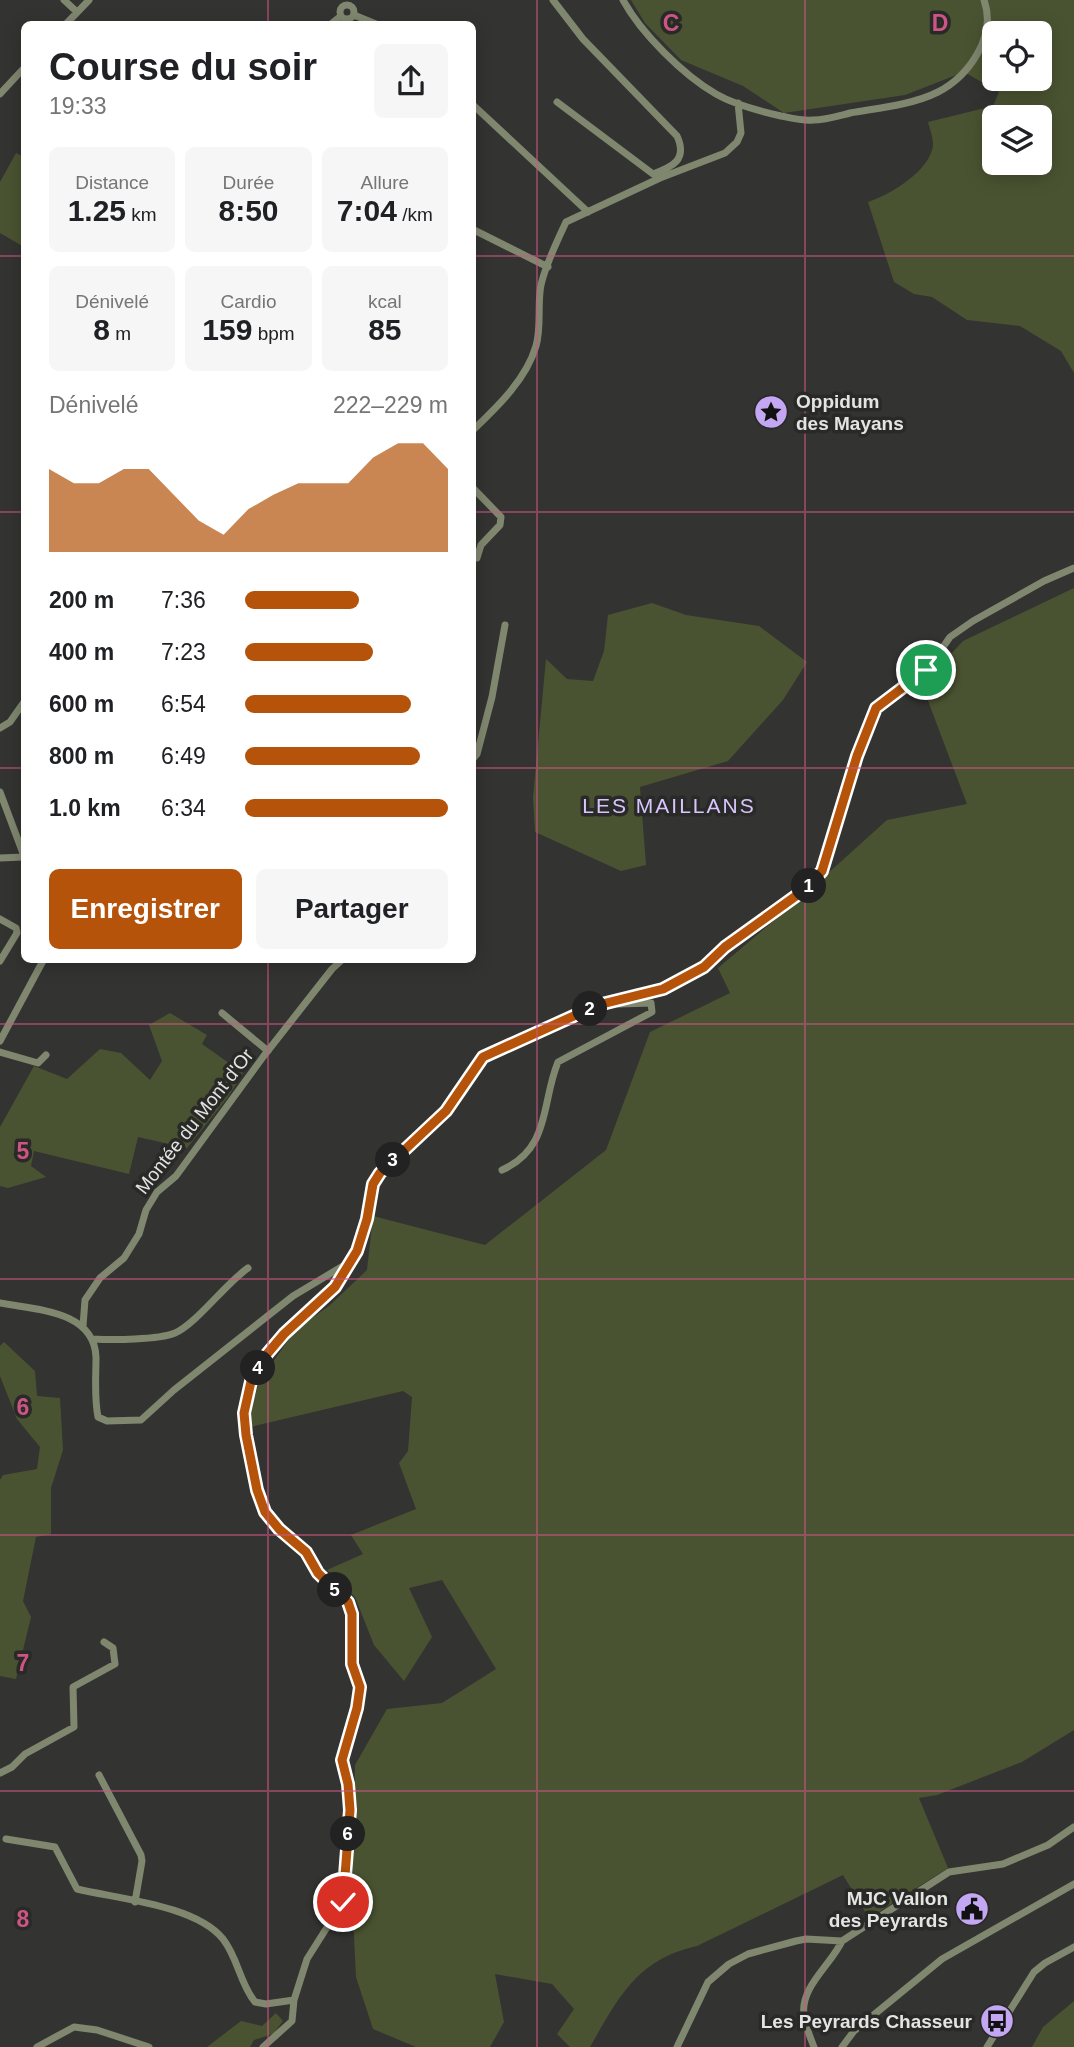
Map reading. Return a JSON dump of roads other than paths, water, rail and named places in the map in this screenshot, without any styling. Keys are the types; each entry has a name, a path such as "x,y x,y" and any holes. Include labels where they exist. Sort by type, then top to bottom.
{"street":[{"path":"64,0 77,12"},
{"path":"69,21 89,0"},
{"path":"553,0 583,39 677,136 684,169"},
{"path":"623,0 637,22 697,82 718,95 763,112 813,120 932,95 961,75 982,45 988,22 984,0"},
{"path":"335,21 341,16 348,19 353,7 372,21"},
{"path":"0,94 21,71"},
{"path":"557,102 653,174 673,167 680,156"},
{"path":"476,427 527,369 538,336 540,290 566,222 725,153 737,142 741,133 738,103"},
{"path":"476,108 588,212"},
{"path":"476,231 548,267"},
{"path":"476,491 501,517 500,524 481,545 477,558"},
{"path":"263,2047 292,2021 294,2000 307,1959 343,1902 350,1810 348,1784 342,1760 357,1708 360,1687 352,1664 352,1614 348,1602 318,1573 306,1552 279,1529 265,1512 257,1490 244,1413 252,1377 284,1334 335,1287 351,1262 367,1219 373,1184 380,1173 446,1111 483,1057 598,1005 663,989 704,967 725,947 807,888 822,871 860,746 876,708 926,670 950,638 973,621 1044,582 1074,569"},
{"path":"476,755 492,697 505,625"},
{"path":"0,728 10,722 21,706"},
{"path":"0,792 21,848"},
{"path":"3,858 15,849 19,842"},
{"path":"3,858 21,856"},
{"path":"0,919 16,928 17,933 0,961"},
{"path":"0,1041 42,963"},
{"name":"Montée du Mont d'Or","path":"83,1326 85,1300 100,1278 124,1258 139,1234 146,1210 158,1192 176,1176 268,1051 338,963"},
{"path":"502,1170 516,1164 536,1142 545,1116 551,1078 558,1062 652,1012 651,1003 626,1003 587,1010"},
{"path":"222,1013 268,1051"},
{"path":"0,1052 38,1063 46,1055"},
{"path":"0,1303 59,1315 83,1326 93,1339 96,1354 95,1403 98,1417 107,1421 141,1420 174,1390 283,1304 351,1262"},
{"path":"93,1339 174,1334 248,1268"},
{"path":"0,1773 12,1768 25,1754 74,1727 73,1687 115,1664 113,1648 104,1642"},
{"path":"99,1775 141,1854 135,1902"},
{"path":"677,2047 708,1982 729,1964 748,1954 796,1941 842,1941 949,1872 1003,1864 1048,1845 1074,1827"},
{"path":"6,1839 54,1847 77,1889 186,1913 207,1924 223,1939 235,1959 249,1995 255,2002 266,2004 294,2000"},
{"path":"842,2047 854,2031 942,1959 1074,1884"},
{"path":"814,2047 804,2013 804,2003 813,1983 838,1951 842,1941"},
{"path":"987,2047 1034,1972 1074,1947"},
{"path":"37,2047 67,2029 81,2027 149,2047"}],"place":[{"name":"Oppidum des Mayans","path":"771,412"},
{"name":"MJC Vallon des Peyrards","path":"972,1909"},
{"name":"Les Peyrards Chasseur","path":"997,2021"}],"district":[{"name":"LES MAILLANS","path":"669,806"}]}
